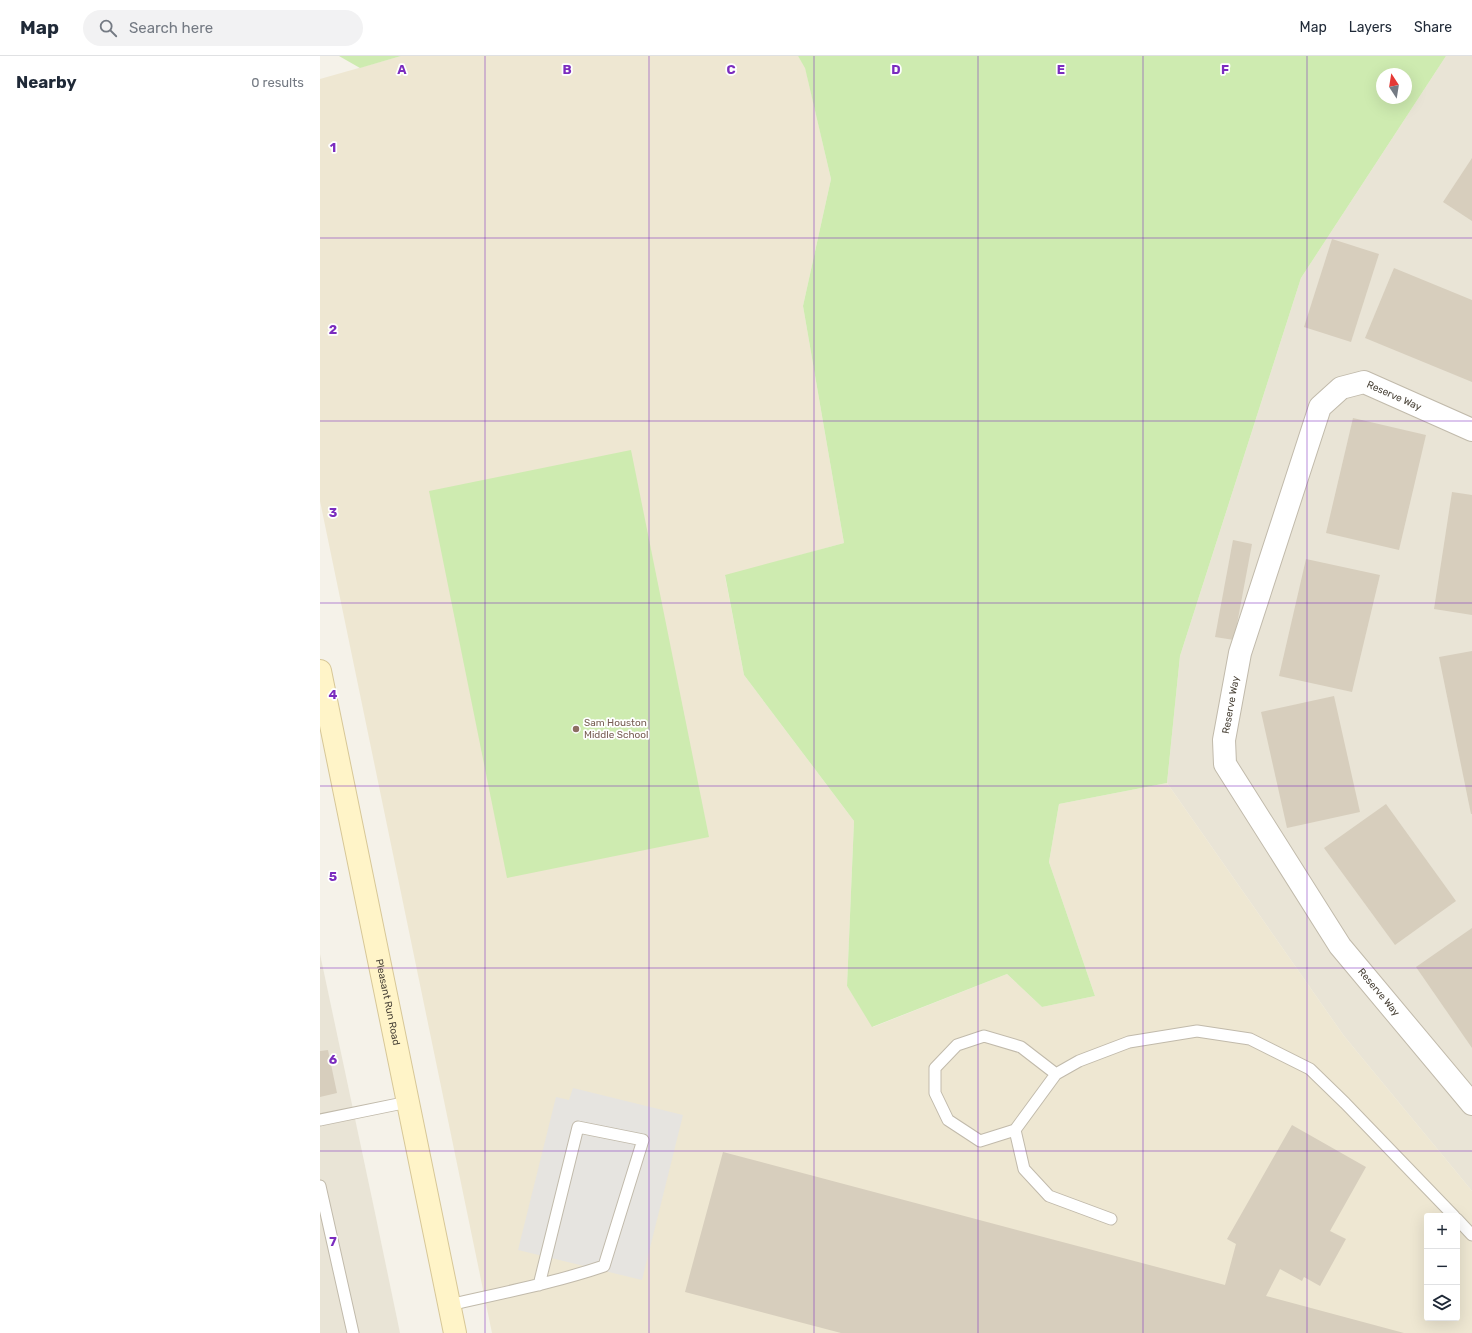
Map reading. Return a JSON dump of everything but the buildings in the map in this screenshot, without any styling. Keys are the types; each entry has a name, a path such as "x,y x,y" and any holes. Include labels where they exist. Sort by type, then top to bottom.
{"street":[{"name":"Reserve Way","path":"1472,430 1364,382 1341,388 1320,407 1240,653 1224,740 1225,764 1340,946 1472,1104"},
{"name":"Pleasant Run Road","path":"320,671 455,1333"}],"lane":[{"path":"1056,1074 1021,1047 984,1036 957,1045 935,1068 934,1092 948,1120 980,1141 1015,1130 1056,1074 1079,1060 1129,1042 1197,1031 1250,1039 1310,1069 1346,1103 1451,1213"},
{"path":"320,1120 408,1102"},
{"path":"449,1305 539,1284 573,1276 604,1266 643,1140 578,1127 539,1284"},
{"path":"1015,1130 1024,1169 1048,1196 1111,1219"},
{"path":"320,1186 353,1333"},
{"path":"1460,1222 1472,1235"}],"shaded area":[{"name":"Sam Houston Middle School","path":"401,56 798,56 805,67 831,179 803,306 844,543 725,576 744,675 854,821 847,986 873,1027 1007,974 1042,1007 1095,996 1049,862 1059,804 1167,783 1344,1036 1472,1191 1472,1333 492,1333 320,501 320,79"},
{"path":"1446,56 1472,56 1472,1191 1344,1036 1167,783 1180,656 1301,278"},
{"path":"320,954 374,1208 400,1333 320,1333"},
{"path":"573,1088 683,1115 642,1280 518,1250 556,1097 569,1100"}],"green space":[{"path":"339,56 401,56 360,68"},
{"path":"798,56 1446,56 1301,278 1180,656 1167,783 1059,804 1049,862 1095,996 1042,1007 1007,974 872,1027 847,986 854,821 744,675 725,575 844,543 803,306 831,179 805,68"},
{"path":"631,450 709,837 507,878 429,491"}],"place":[{"name":"Sam Houston Middle School","path":"576,729"}]}
